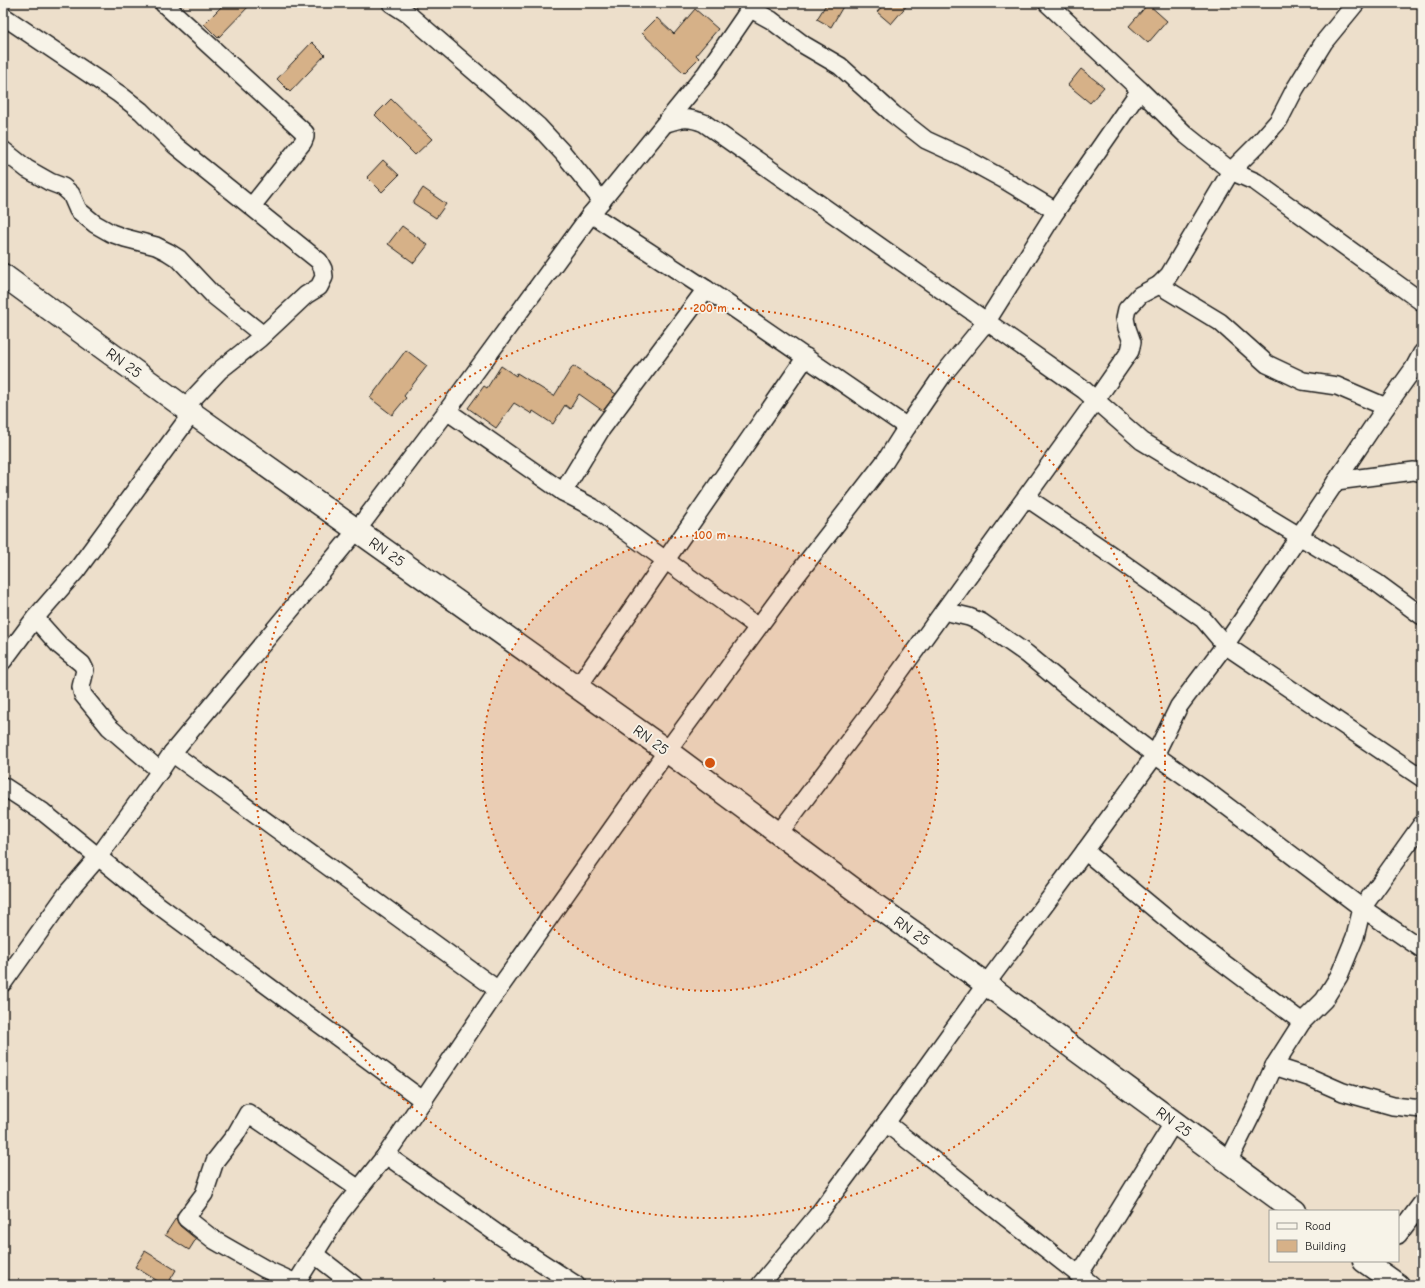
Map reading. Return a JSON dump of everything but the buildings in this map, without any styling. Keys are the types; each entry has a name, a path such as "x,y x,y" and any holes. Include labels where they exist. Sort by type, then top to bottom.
{"main road":[{"name":"RN 25","path":"3,274 189,410 667,750 871,902 986,984 1294,1210"},
{"path":"1372,1263 1398,1285"}],"street":[{"path":"164,3 305,133 303,142 252,206"},
{"path":"391,3 408,14 538,126 563,153 597,207 706,289 907,427"},
{"path":"779,833 870,713 1027,498 1096,400 1130,351 1132,342 1126,328 1125,318 1128,309 1140,295 1159,285 1169,275 1231,171 1279,120 1295,89 1324,42 1356,3"},
{"path":"1049,4 1186,134 1231,171 1256,182 1422,302"},
{"path":"3,983 68,892 99,856 172,753 357,530 447,411 597,207 706,74 750,5 804,45 840,66 893,114 926,140 989,171 1056,211"},
{"path":"3,16 119,94 141,111 176,146 319,261 324,273 324,278 319,287 306,294 263,335 220,370 189,410 76,572 35,618 3,660"},
{"path":"358,1189 248,1114 236,1134 215,1161 204,1194 186,1218 214,1240 295,1284 340,1213 386,1155 498,990 667,750 793,580 886,460 942,376 987,321 1056,211 1140,90"},
{"path":"666,123 682,118 691,118 704,123 1084,390 1142,441 1377,583 1422,616"},
{"path":"3,150 27,168 50,182 63,187 70,194 78,210 95,224 118,236 156,246 179,259 209,292 263,335"},
{"path":"1159,285 1220,322 1267,364 1303,381 1337,386 1386,407"},
{"path":"563,492 600,430 706,289"},
{"path":"760,1285 817,1216 1155,755 1179,706 1225,644 1414,368 1422,353"},
{"path":"578,687 806,357"},
{"path":"447,411 563,492 592,507 758,628"},
{"path":"1336,481 1414,471 1422,473"},
{"path":"1027,498 1203,619 1225,644 1422,778"},
{"path":"944,611 969,617 981,622 1027,654 1073,692 1155,755 1212,795 1362,908 1422,949"},
{"path":"35,618 60,646 82,664 84,670 81,687 83,695 109,727 160,771"},
{"path":"172,753 498,990"},
{"path":"3,786 43,812 150,899 424,1101"},
{"path":"1228,1162 1274,1066 1302,1022 1324,1000 1339,976 1355,937 1362,908 1422,824"},
{"path":"1085,851 1190,938 1302,1022"},
{"path":"1274,1066 1312,1078 1343,1092 1393,1106 1422,1109"},
{"path":"886,1123 1085,1280 1174,1122"},
{"path":"386,1155 499,1235 576,1285"},
{"path":"1399,1234 1422,1203"},
{"path":"314,1254 354,1285"}]}
